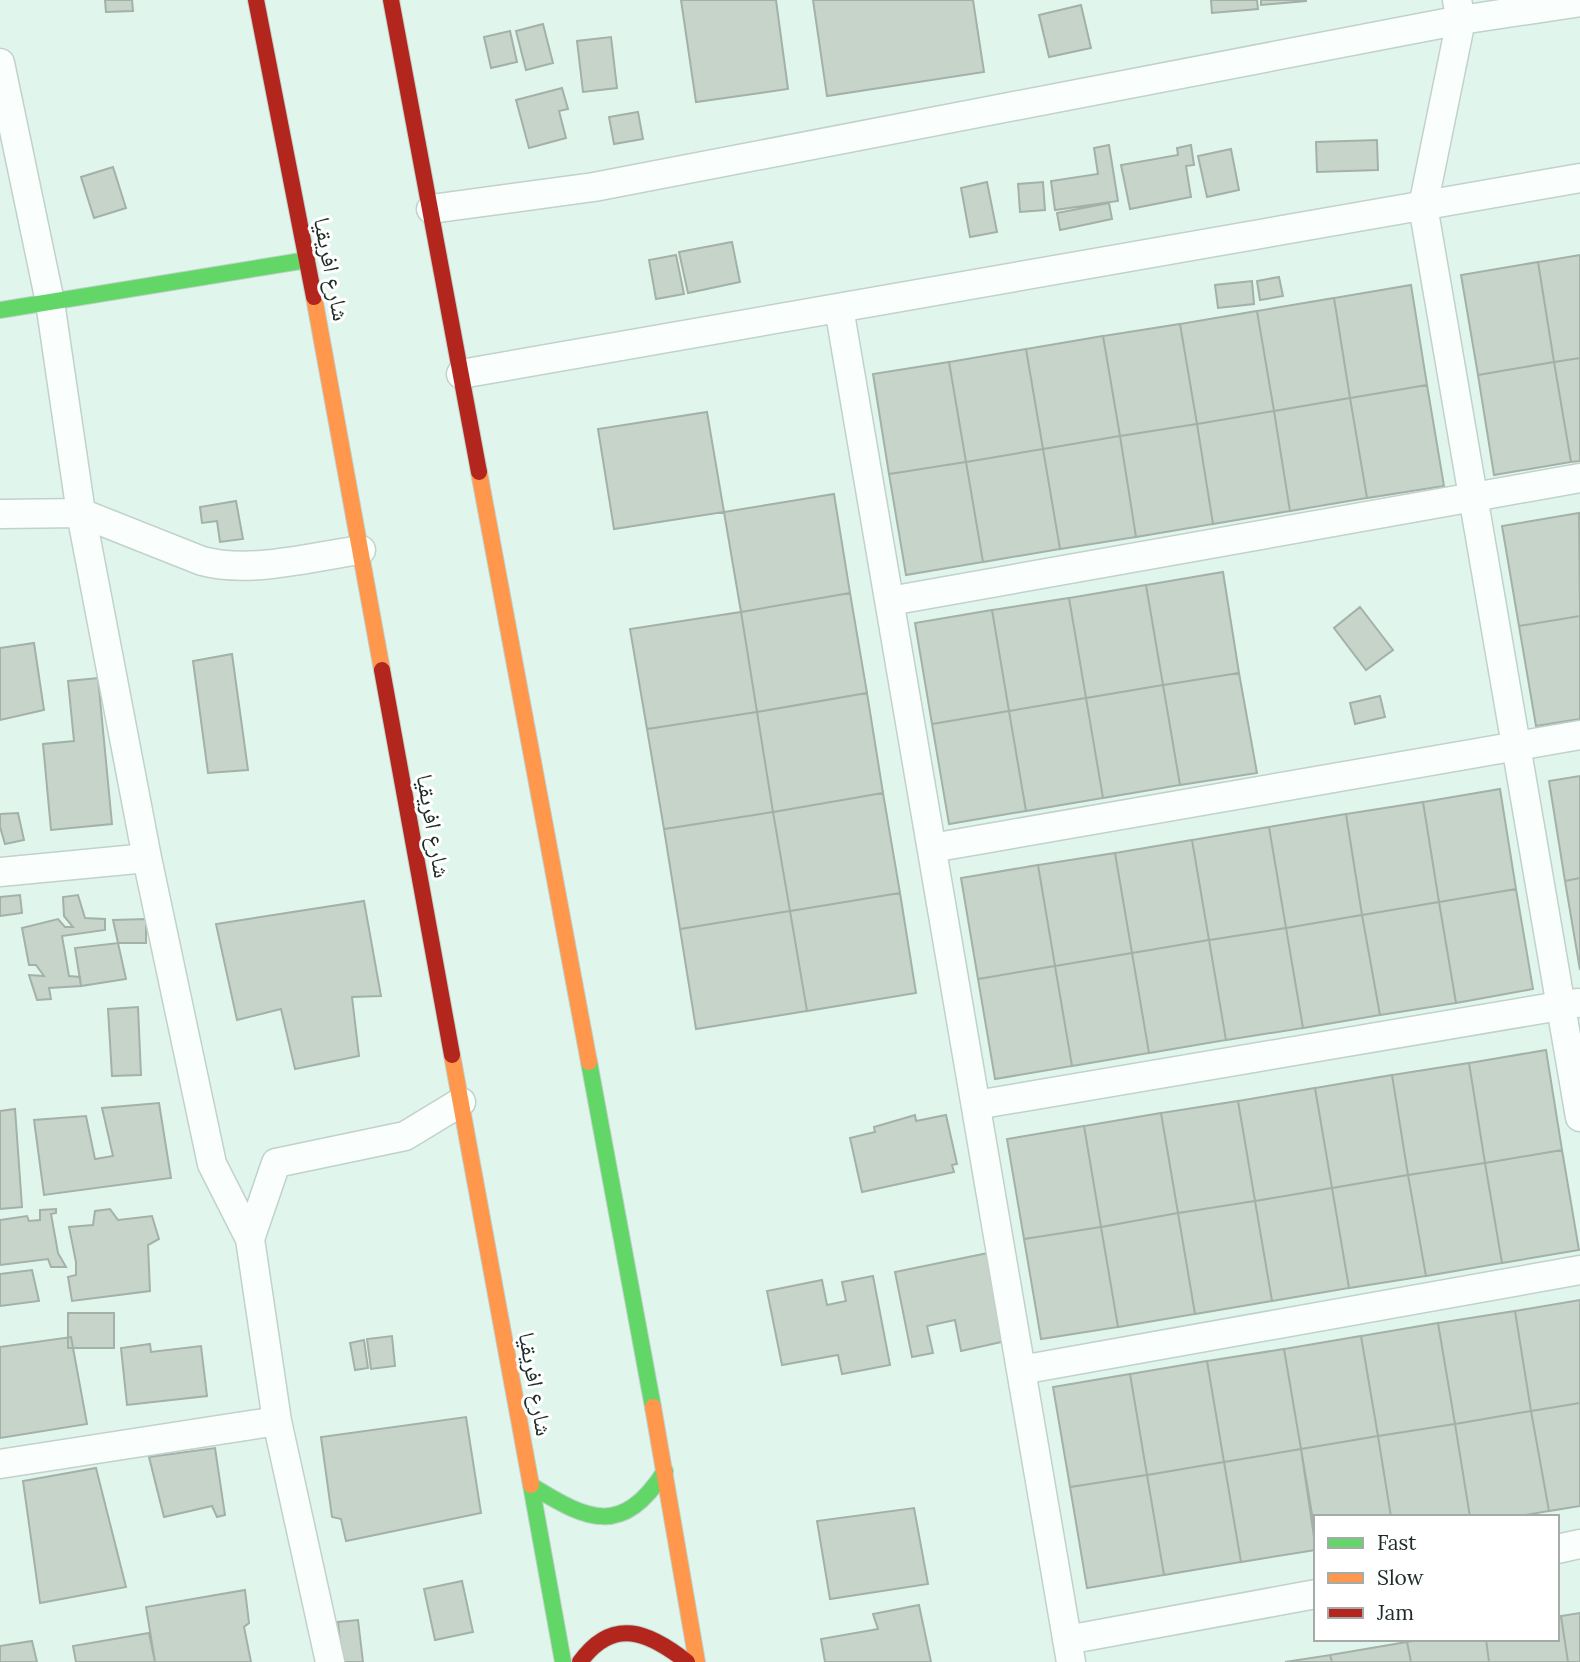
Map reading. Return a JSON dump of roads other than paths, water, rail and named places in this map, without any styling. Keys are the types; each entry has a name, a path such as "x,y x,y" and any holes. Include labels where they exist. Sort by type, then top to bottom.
{"street":[{"name":"شارع افريقيا","path":"256,0 361,550 563,1662"},
{"path":"391,0 665,1471 697,1662"},
{"path":"431,209 594,187 1459,10 1580,2"},
{"path":"1459,10 1423,206 1516,745 1570,1004 1580,1117"},
{"path":"0,62 50,302 81,513 147,858 212,1164 250,1239 277,1421 330,1662"},
{"path":"461,374 1580,178"},
{"path":"0,310 307,260"},
{"path":"839,308 1069,1651 1314,1594"},
{"path":"890,601 1580,478"},
{"path":"0,514 81,513 219,566 240,568 361,550"},
{"path":"932,848 1580,734"},
{"path":"0,872 147,858"},
{"path":"976,1105 1570,1004"},
{"path":"250,1239 276,1163 405,1136 461,1102"},
{"path":"1021,1370 1580,1270"},
{"path":"0,1464 277,1421"},
{"path":"532,1486 579,1513 611,1516 634,1508 642,1502 665,1471"},
{"path":"1559,1549 1580,1544"},
{"path":"580,1662 599,1640 609,1635 629,1633 643,1635 660,1643 687,1662"}]}
